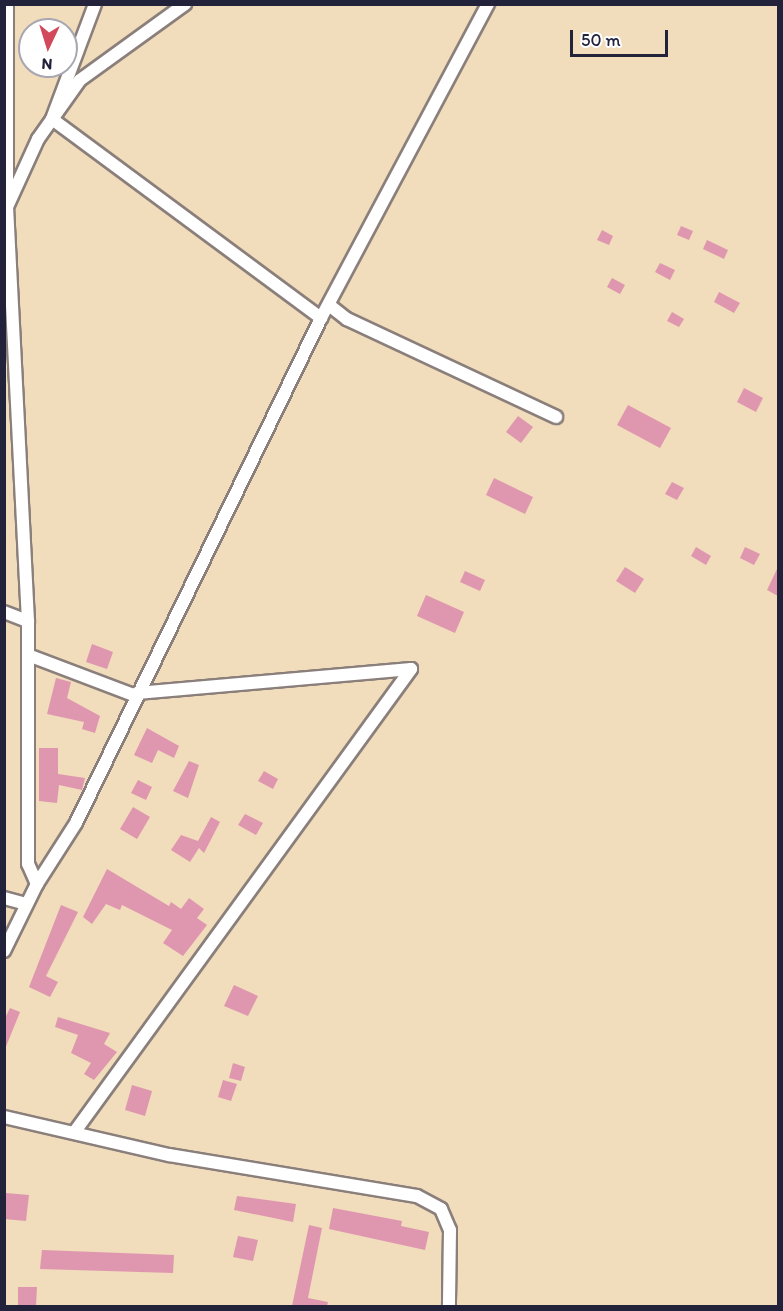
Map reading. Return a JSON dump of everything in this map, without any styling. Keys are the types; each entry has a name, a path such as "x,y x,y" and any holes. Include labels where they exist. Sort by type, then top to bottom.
{"street":[{"path":"7,4 7,207 28,621 28,864 37,884"},
{"path":"7,207 52,119 95,4"},
{"path":"52,119 80,80 185,4"},
{"path":"4,951 37,884 76,824 321,318 488,4"},
{"path":"52,119 321,318"},
{"path":"329,304 347,319 556,417"},
{"path":"4,612 28,621"},
{"path":"28,655 137,695 411,669 76,1130"},
{"path":"4,898 26,904"},
{"path":"4,1117 76,1130 169,1155 417,1196 441,1209 450,1230 449,1306"}],"building":[{"path":"681,226 693,231 689,240 677,235"},
{"path":"602,230 613,236 609,245 597,240"},
{"path":"707,240 728,250 724,259 703,249"},
{"path":"660,263 675,270 670,280 655,272"},
{"path":"612,278 625,285 620,294 607,287"},
{"path":"719,292 740,303 734,313 714,302"},
{"path":"672,312 684,319 679,327 667,321"},
{"path":"744,388 763,398 756,412 737,402"},
{"path":"628,405 671,428 660,448 617,425"},
{"path":"518,416 533,427 521,443 506,432"},
{"path":"494,478 533,497 525,514 486,495"},
{"path":"672,482 684,488 677,500 665,494"},
{"path":"696,547 711,556 706,565 691,556"},
{"path":"745,547 760,554 754,565 740,558"},
{"path":"625,567 644,579 635,593 616,581"},
{"path":"778,567 778,596 767,590"},
{"path":"465,571 485,580 480,591 460,582"},
{"path":"426,595 464,612 455,633 417,616"},
{"path":"92,644 113,652 107,669 86,662"},
{"path":"56,678 71,682 67,698 100,716 95,733 82,729 84,722 47,714"},
{"path":"147,728 179,746 174,758 158,750 152,763 134,755"},
{"path":"39,748 58,748 58,774 85,778 82,790 59,785 57,803 39,801"},
{"path":"189,761 199,765 188,798 173,791"},
{"path":"264,771 278,779 273,789 258,781"},
{"path":"138,780 152,787 146,800 131,793"},
{"path":"133,807 150,817 137,839 120,829"},
{"path":"245,814 263,823 256,835 238,825"},
{"path":"211,817 220,822 204,853 199,848 190,862 171,850 181,835 198,841"},
{"path":"107,869 169,906 171,902 181,909 189,898 204,909 197,918 207,925 183,956 163,943 172,930 122,905 120,910 106,904 92,924 83,917"},
{"path":"61,905 78,912 46,976 58,982 50,997 29,987"},
{"path":"234,985 258,996 248,1016 224,1006"},
{"path":"10,1008 20,1012 5,1049 4,1020"},
{"path":"58,1017 110,1033 104,1044 117,1052 94,1080 84,1074 91,1063 71,1053 78,1035 55,1027"},
{"path":"233,1063 245,1067 241,1081 229,1078"},
{"path":"223,1080 237,1084 231,1101 218,1097"},
{"path":"132,1085 152,1091 145,1116 125,1110"},
{"path":"6,1193 29,1195 26,1221 4,1219"},
{"path":"237,1196 296,1204 293,1222 234,1210"},
{"path":"333,1208 402,1221 401,1226 429,1232 425,1250 329,1229"},
{"path":"309,1225 322,1228 308,1298 328,1302 327,1306 292,1306"},
{"path":"238,1236 258,1240 253,1261 233,1257"},
{"path":"42,1250 174,1255 173,1273 40,1269"},
{"path":"18,1287 37,1287 36,1306 18,1306"}]}
